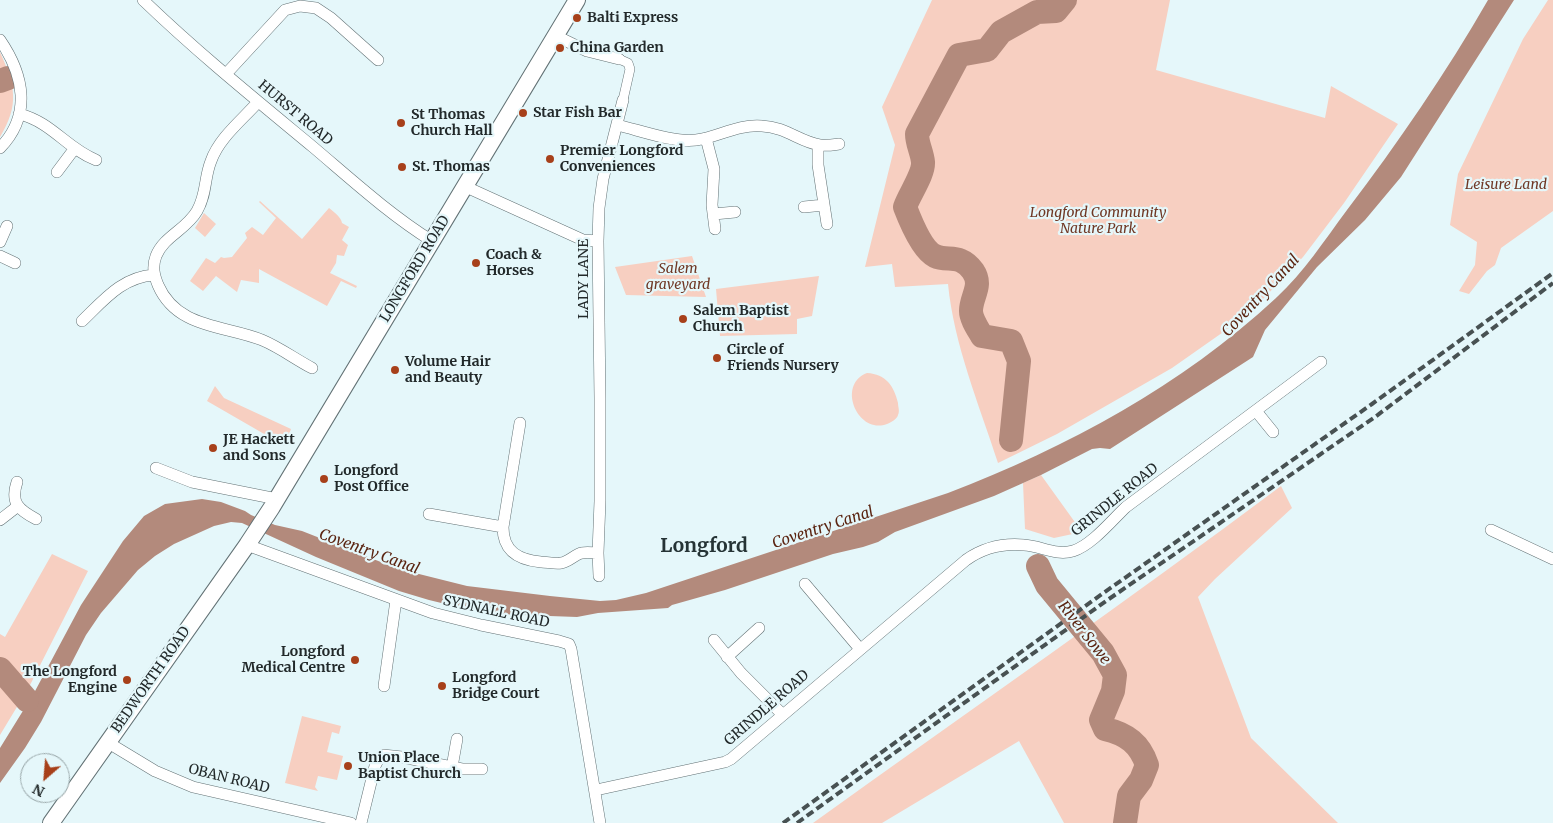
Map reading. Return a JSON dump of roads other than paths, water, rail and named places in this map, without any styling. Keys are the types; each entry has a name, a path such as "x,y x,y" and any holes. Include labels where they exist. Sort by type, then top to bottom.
{"main road":[{"name":"LONGFORD ROAD","path":"249,542 578,0"},
{"name":"BEDWORTH ROAD","path":"51,823 249,542"}],"street":[{"name":"HURST ROAD","path":"143,0 192,46 258,102 400,220 432,241"},
{"path":"226,74 285,10 300,6 316,8 331,18 378,60"},
{"name":"LADY LANE","path":"556,36 587,51 628,63 630,69 603,179 599,208 599,576"},
{"path":"0,40 12,58 18,72 21,97 19,114 10,135 0,148"},
{"path":"258,102 217,146 208,168 203,198 189,223 161,246 156,257 154,275 160,289 168,300 180,312 193,320 208,326 263,340 312,368"},
{"path":"19,114 33,117 84,156 96,160"},
{"path":"617,125 684,140 706,138 743,126 765,126 787,131 818,145 839,144"},
{"path":"706,138 714,169 712,196 715,229"},
{"path":"818,145 818,164 827,224"},
{"path":"57,172 75,148"},
{"path":"464,186 582,240 598,241"},
{"path":"804,207 824,205"},
{"path":"714,214 735,212"},
{"path":"0,242 7,226"},
{"path":"0,256 15,263"},
{"path":"82,321 114,290 125,283 144,276 154,275"},
{"name":"GRINDLE ROAD","path":"596,790 725,762 731,759 979,550 1000,546 1024,545 1056,552 1080,548 1100,533 1126,506 1321,362"},
{"path":"1256,411 1273,432"},
{"path":"520,423 503,527 503,536 508,548 518,557 528,561 561,563 572,559 580,553 598,553"},
{"path":"156,468 192,482 274,503"},
{"path":"17,482 14,497 18,506 23,512 36,519"},
{"path":"0,520 18,506"},
{"path":"429,514 503,527"},
{"path":"1491,530 1553,559"},
{"name":"SYDNALL ROAD","path":"249,542 433,613 481,626 558,640 569,644 596,790 600,823"},
{"path":"805,584 860,649"},
{"path":"384,686 396,600"},
{"path":"727,656 759,628"},
{"path":"714,640 783,715"},
{"path":"452,767 457,738"},
{"name":"OBAN ROAD","path":"107,742 155,770 193,787 351,823"},
{"path":"361,823 374,766 383,755 452,767 482,769"}],"waterway":[{"name":"River Sowe","path":"1011,440 1019,361 1011,341 982,336 971,314 971,306 977,286 976,276 968,265 963,262 940,258 930,253 917,234 905,207 923,167 917,134 959,55 987,50 1001,32 1037,12 1056,11 1065,0"},
{"name":"River Sowe","path":"0,81 8,78"},
{"name":"River Sowe","path":"1038,566 1047,585 1103,653 1115,675 1113,691 1101,720 1105,729 1120,734 1132,741 1141,751 1147,765 1141,780 1129,796 1125,823"},
{"name":"River Sowe","path":"0,669 27,700"}],"railway":[{"path":"783,823 1553,273"},
{"path":"797,823 1106,601 1375,417 1553,283"}],"place":[{"name":"Balti Express","path":"577,18"},
{"name":"China Garden","path":"560,48"},
{"name":"Star Fish Bar","path":"523,113"},
{"name":"St Thomas Church Hall","path":"401,123"},
{"name":"Premier Longford Conveniences","path":"550,159"},
{"name":"St. Thomas","path":"402,167"},
{"name":"Coach & Horses","path":"476,263"},
{"name":"Salem Baptist Church","path":"683,319"},
{"name":"Circle of Friends Nursery","path":"717,358"},
{"name":"Volume Hair and Beauty","path":"395,370"},
{"name":"JE Hackett and Sons","path":"213,448"},
{"name":"Longford Post Office","path":"324,479"},
{"name":"Longford Medical Centre","path":"355,660"},
{"name":"The Longford Engine","path":"127,680"},
{"name":"Longford Bridge Court","path":"442,686"},
{"name":"Union Place Baptist Church","path":"348,766"}],"district":[{"name":"Longford","path":"704,547"}],"park label":[{"name":"Leisure Land","path":"1506,185"},
{"name":"Longford Community Nature Park","path":"1098,222"},
{"name":"Salem graveyard","path":"678,278"}],"water label":[{"name":"Coventry Canal","path":"1261,296"},
{"name":"Coventry Canal","path":"823,528"},
{"name":"Coventry Canal","path":"369,552"}]}
